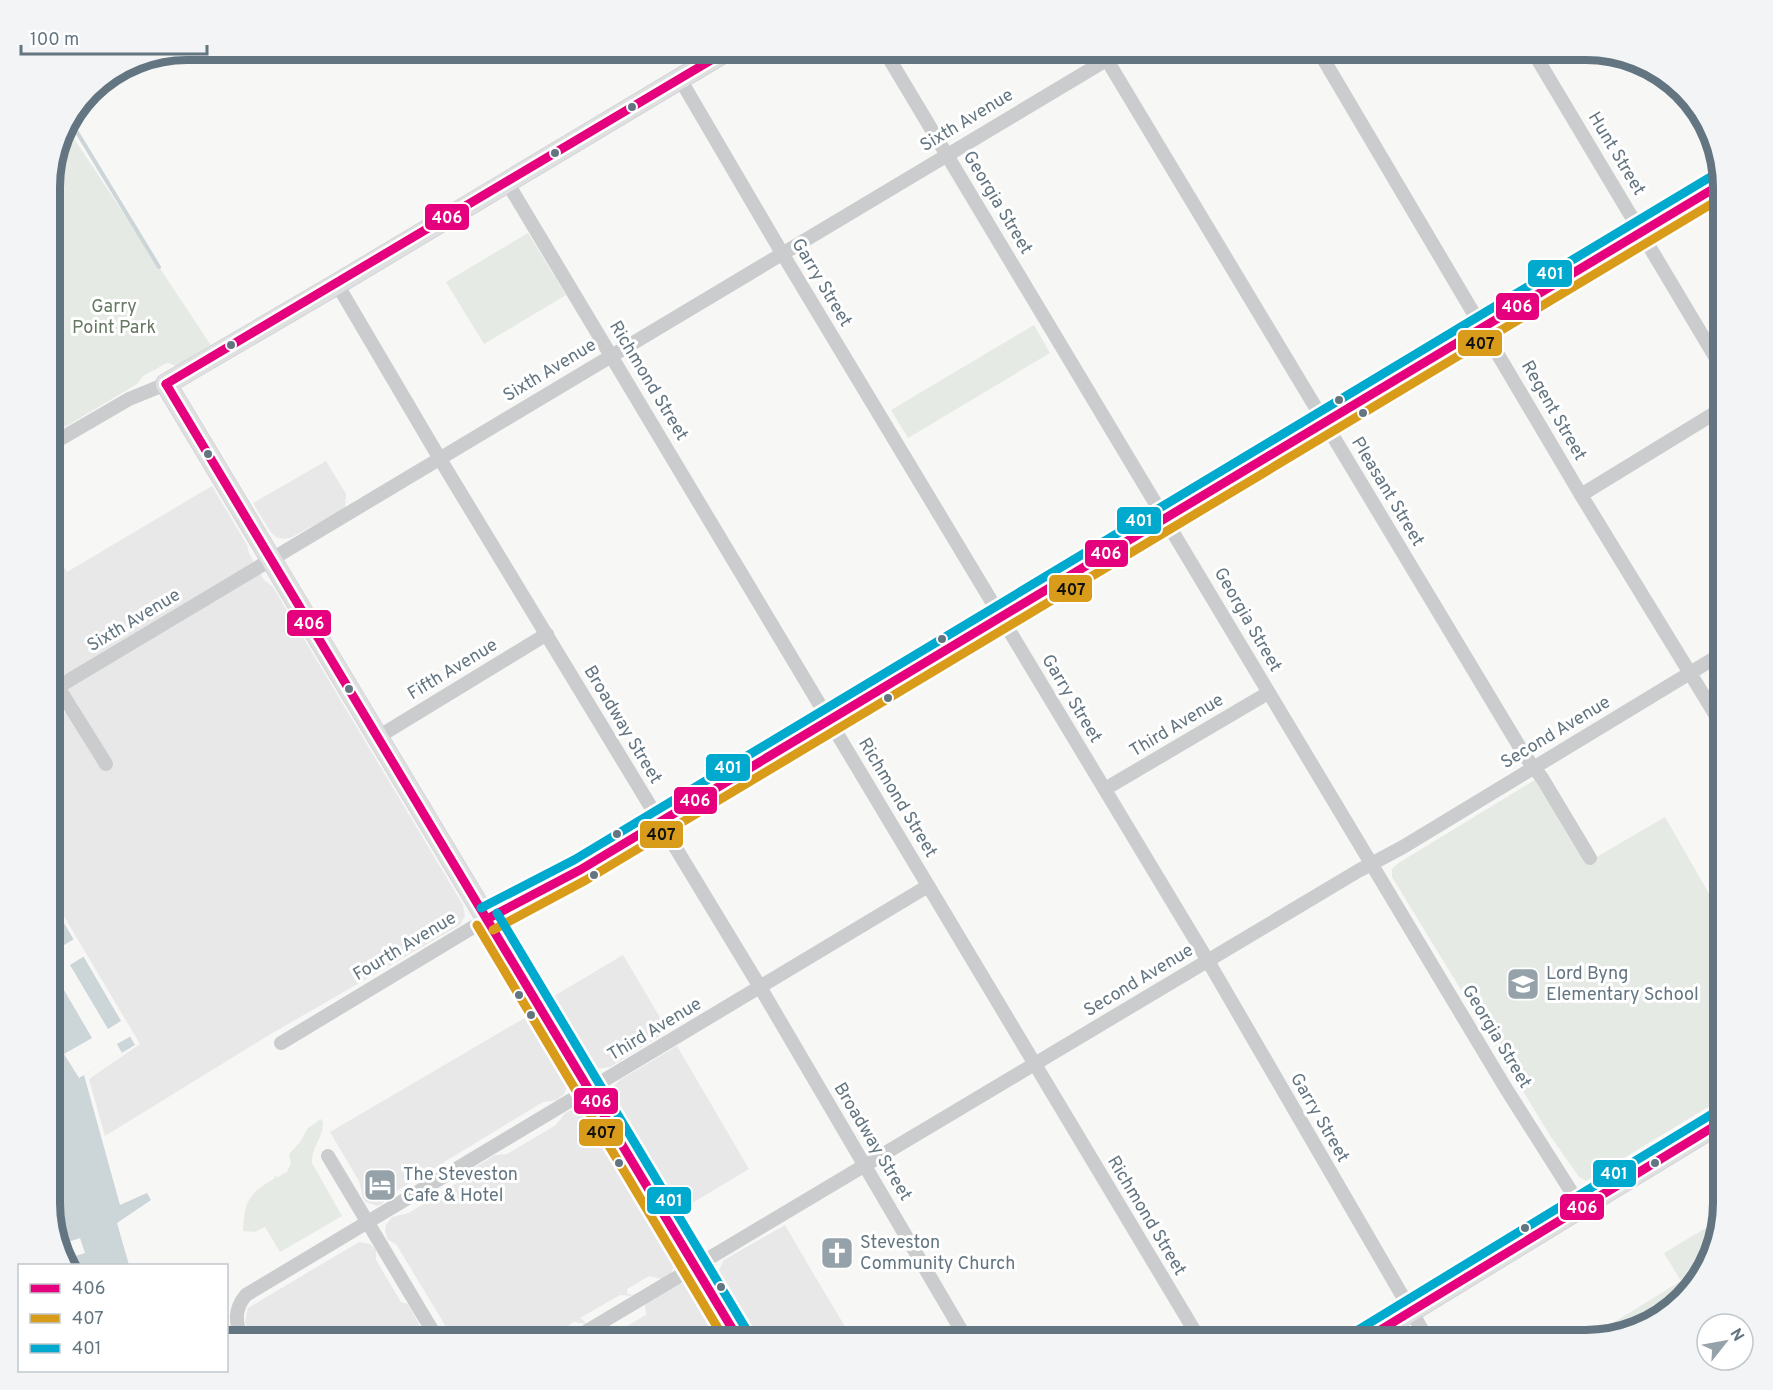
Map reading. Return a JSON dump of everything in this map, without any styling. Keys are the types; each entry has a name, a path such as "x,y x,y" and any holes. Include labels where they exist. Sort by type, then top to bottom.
{"street":[{"path":"60,439 129,399 166,384 711,60"},
{"name":"Georgia Street","path":"890,60 1504,1087 1581,1207"},
{"name":"Sixth Avenue","path":"60,681 271,560 612,356 948,154 1095,60"},
{"name":"Pleasant Street","path":"1108,60 1523,753 1590,858"},
{"name":"Regent Street","path":"1324,60 1581,495 1713,709"},
{"name":"Hunt Street","path":"1538,60 1713,352"},
{"name":"Garry Street","path":"680,79 1208,962 1422,1330"},
{"name":"Richmond Street","path":"507,182 1193,1330"},
{"name":"Fourth Avenue","path":"281,1043 487,920 580,870 1713,189"},
{"name":"Broadway Street","path":"337,284 440,459 760,987 962,1330"},
{"path":"166,384 732,1330"},
{"path":"1581,495 1713,415"},
{"name":"Fifth Avenue","path":"378,736 547,634"},
{"name":"Second Avenue","path":"590,1330 1713,659"},
{"path":"60,693 106,764"},
{"name":"Third Avenue","path":"1105,789 1268,693"},
{"name":"Third Avenue","path":"239,1330 236,1321 237,1310 239,1302 246,1295 590,1091 928,886"},
{"path":"1382,1330 1713,1127"},
{"path":"328,1156 431,1330"}],"shaded area":[{"path":"326,461 346,494 345,509 290,538 276,537 253,503"},
{"path":"212,486 247,545 264,580 273,587 463,905 465,916 460,925 269,1035 105,1136 89,1079 140,1044 60,910 60,715 78,705 60,683 60,561 67,572"},
{"path":"60,916 135,1045 84,1075 120,1205 147,1193 151,1200 117,1223 129,1264 76,1264 64,1236 60,1211"},
{"path":"623,955 668,1031 610,1067 596,1069 587,1063 549,999"},
{"path":"528,1016 566,1079 567,1087 564,1094 557,1100 543,1102 390,1195 382,1204 377,1206 366,1202 359,1181 330,1132"},
{"path":"677,1046 749,1169 677,1212 610,1099 613,1087 620,1080"},
{"path":"574,1109 581,1110 592,1120 673,1258 672,1272 662,1279 649,1276 627,1289 627,1293 634,1296 620,1295 580,1318 587,1324 574,1322 562,1330 448,1330 396,1244 388,1240 386,1225 392,1217 409,1213 457,1183 464,1174 495,1155 507,1154 556,1125 565,1113"},
{"path":"785,1225 847,1330 748,1330 717,1274 724,1260"},
{"path":"359,1242 370,1244 376,1250 376,1260 401,1302 408,1304 419,1324 419,1330 248,1330 245,1322 248,1308"},
{"path":"679,1283 691,1286 718,1330 620,1330 646,1315 645,1304"}],"green space":[{"name":"Garry Point Park","path":"72,135 212,347 177,366 167,363 143,376 137,384 60,430 60,179 64,154"},
{"path":"528,233 566,295 484,344 446,282"},
{"path":"1034,325 1050,353 908,438 891,410"},
{"name":"Lord Byng Elementary School","path":"1538,778 1588,862 1665,817 1713,901 1713,1026 1709,1029 1713,1036 1713,1104 1586,1181 1579,1177 1551,1137 1392,877 1392,869"},
{"path":"321,1119 322,1132 313,1152 312,1163 342,1216 280,1252 265,1227 255,1232 243,1231 246,1206 258,1189 275,1176 278,1177 287,1172 291,1163 289,1154 300,1142 308,1128"},
{"path":"1711,1225 1700,1259 1687,1280 1670,1298 1657,1309 1642,1317 1619,1326 1603,1329 1681,1281 1664,1253"}],"pier":[{"path":"76,938 86,955 70,965 108,1029 124,1019 133,1035 117,1044 122,1053 79,1078 64,1054 92,1038 60,983 60,947"},
{"path":"80,1238 85,1253 72,1257 66,1243"}],"waterway":[{"path":"75,128 159,267"}],"transit line":[{"name":"406","path":"166,384 711,60"},
{"name":"401","path":"481,908 574,860 1713,176"},
{"name":"406","path":"487,919 580,870 1713,189"},
{"name":"407","path":"493,930 586,880 1713,203"},
{"name":"406","path":"166,384 733,1330"},
{"name":"401","path":"497,913 747,1330"},
{"name":"407","path":"477,925 719,1330"},
{"name":"401","path":"1358,1330 1713,1113"},
{"name":"406","path":"1380,1330 1713,1127"}],"place":[{"name":"Lord Byng Elementary School","path":"1523,984"},
{"name":"The Steveston Cafe & Hotel","path":"380,1185"},
{"name":"Steveston Community Church","path":"837,1253"}]}
